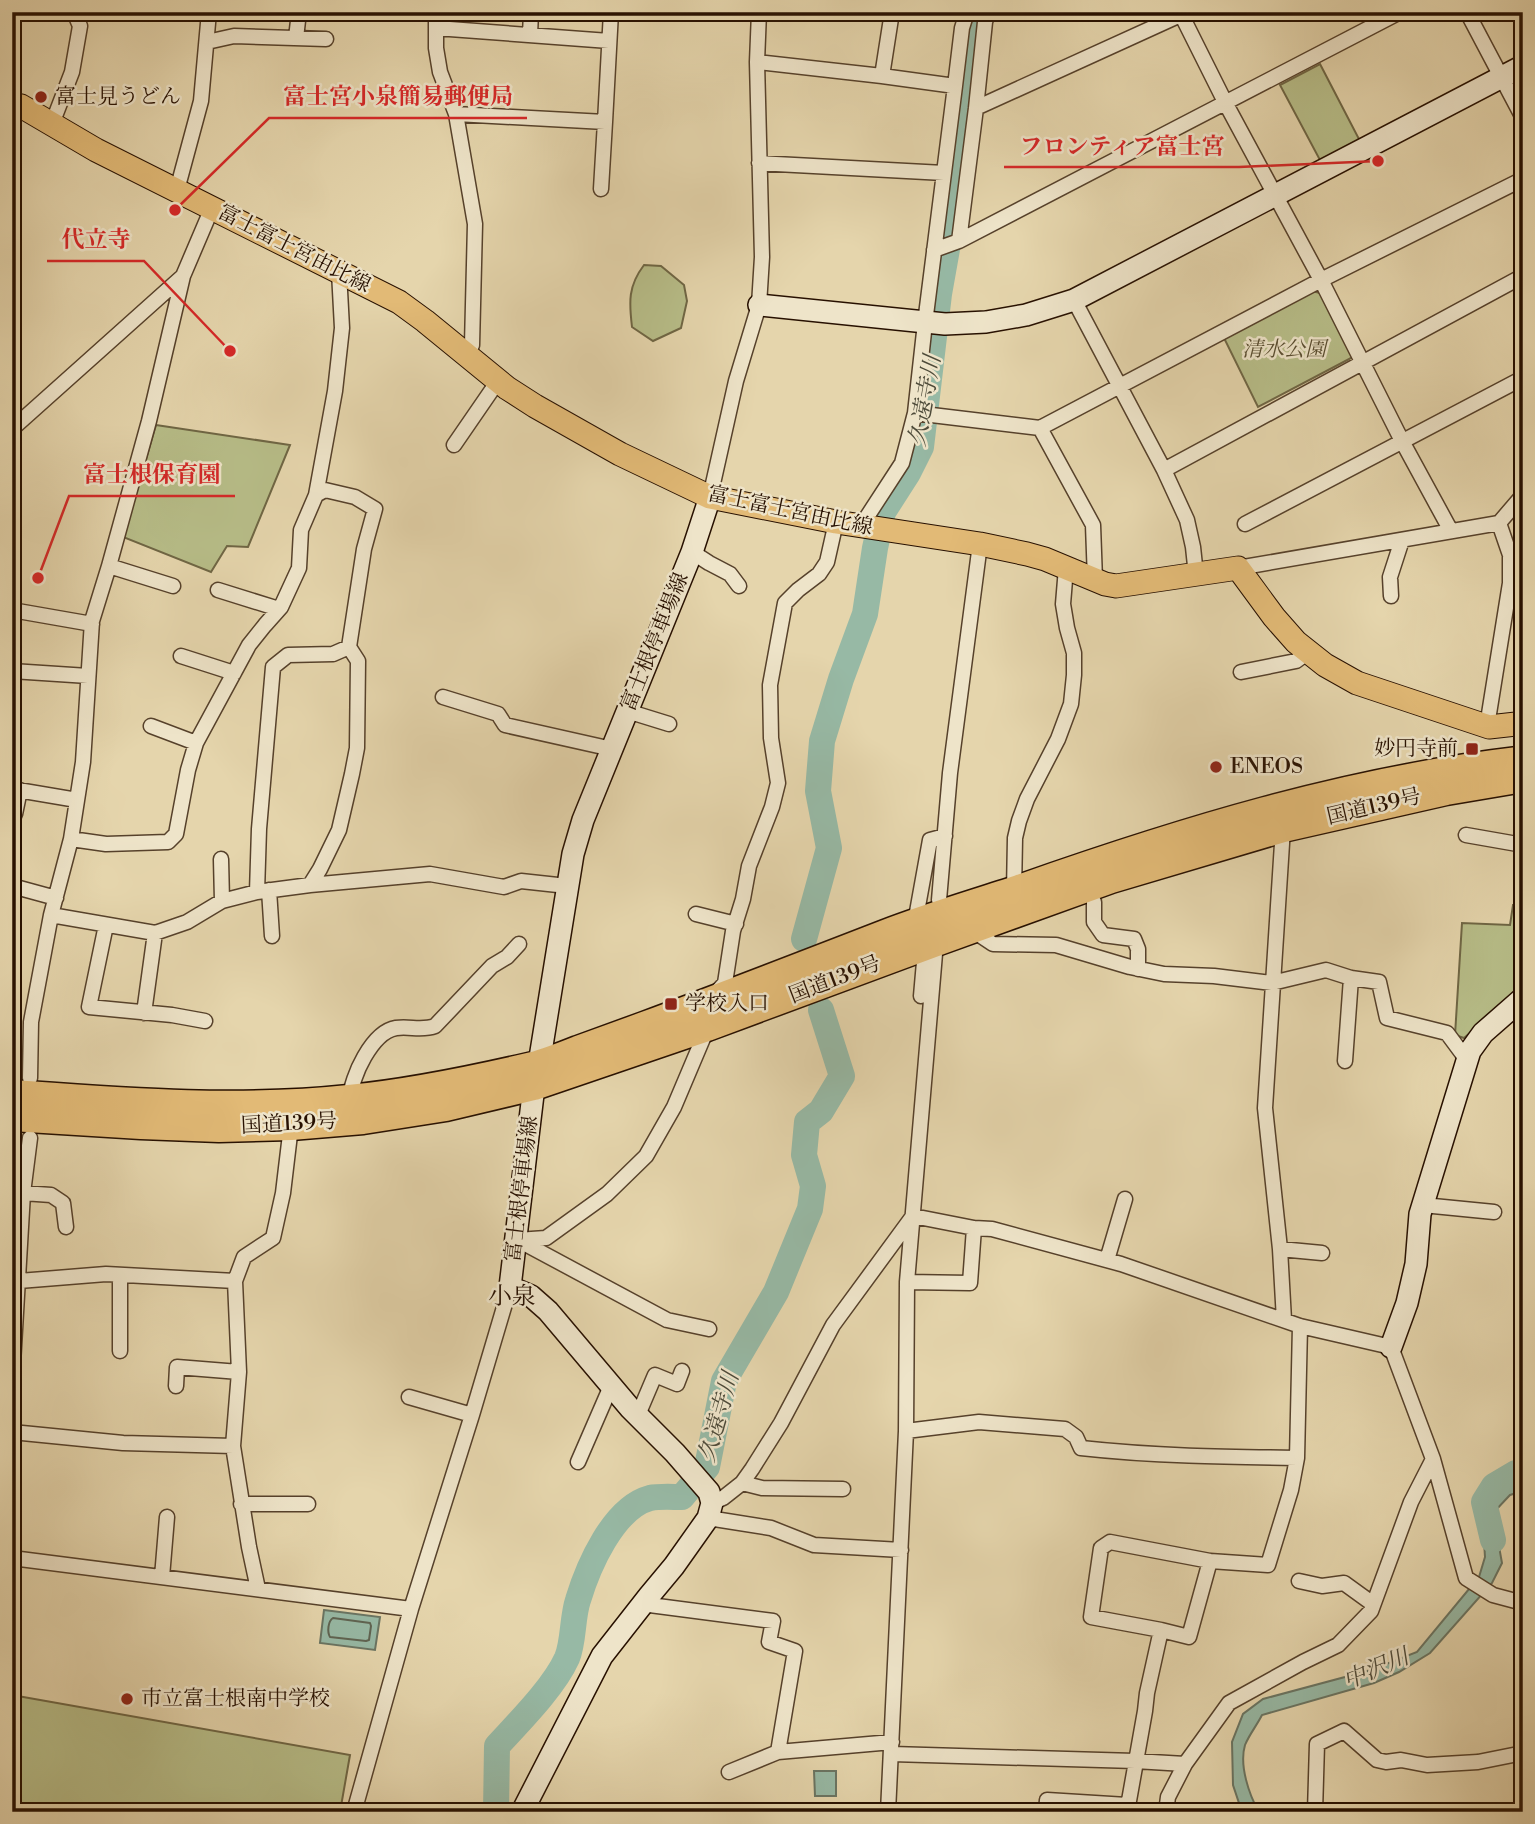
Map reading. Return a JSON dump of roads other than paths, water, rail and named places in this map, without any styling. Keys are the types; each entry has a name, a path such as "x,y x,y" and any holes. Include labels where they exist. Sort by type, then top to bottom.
{"highway":[{"name":"国道139号","path":"707,1015 915,922 1091,863 1340,792 1458,768 1523,760"},
{"name":"国道139号","path":"21,1127 291,1126 363,1120 446,1107 707,1015 930,952 971,929 1111,879 1283,828 1446,791 1523,778"},
{"name":"国道139号","path":"21,1086 92,1100 219,1105 284,1104 350,1099 537,1075"}],"main road":[{"path":"759,305 933,323 986,322 1027,315 1074,300 1523,66"},
{"name":"富士富士宮由比線","path":"12,104 21,106 96,150 399,302 498,381 534,406 620,454 710,497 874,529 980,544 1036,556 1116,586 1238,569"},
{"name":"富士根停車場線","path":"710,497 692,552 583,820 573,854 537,1075 509,1287 531,1296 548,1311 611,1386 675,1453 710,1504"},
{"path":"1238,569 1274,617 1307,653 1357,683 1489,727 1523,722"},
{"path":"1391,1346 1416,1264 1420,1214 1470,1051 1483,1033 1523,998"},
{"path":"522,1812 601,1656 674,1566 710,1504"}],"street":[{"path":"52,124 72,72 80,26 74,12"},
{"path":"177,190 201,101 209,12"},
{"path":"296,38 299,12"},
{"path":"436,12 436,48 440,72 456,114 475,224 472,345 467,356"},
{"path":"530,35 531,12"},
{"path":"601,189 611,12"},
{"path":"710,497 736,381 759,305 762,257 757,62 759,12"},
{"path":"882,76 892,12"},
{"path":"948,245 944,173 962,28 967,12"},
{"path":"874,529 902,463 917,413 976,108 988,12"},
{"path":"948,245 1400,12"},
{"path":"1467,12 1523,118"},
{"path":"976,108 1183,13 1226,104 1451,531"},
{"path":"436,28 609,41"},
{"path":"207,42 234,36 326,39"},
{"path":"757,62 955,86"},
{"path":"456,114 605,122"},
{"path":"759,163 944,173"},
{"path":"917,413 1041,428 1523,179"},
{"path":"21,1086 51,915 71,839 83,762 92,624 149,421 183,276 212,208"},
{"path":"71,839 106,844 168,842 176,834 196,743 249,645 279,609 299,568 301,530 316,495 335,391 342,328 339,272"},
{"path":"1164,470 1523,275"},
{"path":"12,429 183,276"},
{"path":"1074,300 1164,470 1187,520 1196,575"},
{"path":"1245,524 1523,378"},
{"path":"454,445 498,381"},
{"path":"1041,428 1093,524 1095,580"},
{"path":"310,886 339,830 355,761 358,661 349,647 364,549 375,509 355,497 325,490 316,495"},
{"path":"1238,569 1499,523 1523,495"},
{"path":"517,1240 545,1238 607,1194 646,1156 674,1107 707,1015 725,983 749,866 772,807 778,783 771,738 770,685 785,603 819,574 827,562 836,522"},
{"path":"1489,727 1488,719 1510,583 1510,555 1499,523"},
{"path":"1391,596 1390,577 1402,540"},
{"path":"939,900 950,773 980,544"},
{"path":"692,552 730,574 739,586"},
{"path":"109,566 173,586"},
{"path":"1014,891 1015,838 1019,821 1027,799 1058,739 1071,704 1074,653 1063,604 1066,569"},
{"path":"218,590 279,609"},
{"path":"12,610 92,624"},
{"path":"272,936 263,891 259,829 273,667 288,655 333,654 349,647"},
{"path":"1241,672 1296,661 1307,653"},
{"path":"181,656 234,673"},
{"path":"12,671 88,676"},
{"path":"443,697 498,714 505,725 612,749"},
{"path":"627,712 669,724"},
{"path":"151,726 196,743"},
{"path":"15,814 16,790 77,800"},
{"path":"1283,828 1265,1108 1280,1249 1284,1320"},
{"path":"1466,835 1523,845"},
{"path":"915,922 930,840 945,836"},
{"path":"220,859 222,901"},
{"path":"51,915 155,933 187,922 222,901 263,891 429,874 504,887 521,881 568,886"},
{"path":"12,886 56,898"},
{"path":"1094,901 1094,922 1103,935 1134,939 1138,949 1138,969"},
{"path":"696,914 736,924"},
{"path":"106,925 89,1007 205,1021"},
{"path":"971,929 993,944 1056,945 1164,974 1214,976 1272,983 1326,970 1351,978 1379,982 1387,1018 1447,1033 1468,1060"},
{"path":"144,1013 155,933"},
{"path":"350,1099 350,1089 358,1068 377,1038 387,1030 427,1029 435,1026 492,966 508,957 519,944"},
{"path":"926,1047 918,1038 930,952"},
{"path":"888,1812 906,1432 907,1282 926,1047 930,952"},
{"path":"1345,1061 1351,978"},
{"path":"258,1589 233,1446 239,1372 235,1281 244,1257 274,1238 283,1193 291,1126"},
{"path":"12,1381 19,1281 17,1233 21,1127"},
{"path":"19,1197 51,1195 63,1203 66,1227"},
{"path":"1107,1260 1125,1199"},
{"path":"1423,1205 1494,1212"},
{"path":"913,1216 992,1229 1107,1260 1300,1326 1391,1346 1433,1459 1466,1578 1495,1596 1523,1603"},
{"path":"710,1504 723,1499 742,1483 781,1423 833,1325 913,1216"},
{"path":"907,1282 970,1283 974,1228"},
{"path":"517,1240 667,1320 709,1329"},
{"path":"1280,1249 1322,1253"},
{"path":"19,1281 106,1274 235,1281"},
{"path":"120,1275 120,1351"},
{"path":"354,1812 411,1609 509,1287"},
{"path":"1210,1561 1189,1637 1091,1618 1101,1548 1110,1542 1210,1561 1268,1565 1291,1490 1297,1458 1300,1326"},
{"path":"176,1386 177,1367 239,1372"},
{"path":"638,1416 655,1375 677,1384 682,1371"},
{"path":"578,1462 611,1386"},
{"path":"409,1398 472,1415"},
{"path":"906,1432 979,1422 1065,1429 1076,1437 1081,1448 1192,1456 1297,1458"},
{"path":"12,1432 123,1443 233,1446"},
{"path":"1166,1812 1168,1797 1185,1764 1229,1703 1303,1661 1338,1645 1371,1611 1411,1502 1433,1459"},
{"path":"742,1483 762,1488 843,1489"},
{"path":"242,1504 308,1504"},
{"path":"710,1504 814,1545 901,1550"},
{"path":"162,1577 167,1517"},
{"path":"12,1558 411,1609"},
{"path":"1299,1581 1322,1586 1344,1583 1374,1604"},
{"path":"642,1604 773,1621 769,1642 795,1651 778,1752"},
{"path":"1046,1812 1047,1800 1127,1808 1161,1630"},
{"path":"1315,1812 1317,1744 1343,1731 1377,1760 1386,1762 1401,1760 1427,1765 1478,1762 1523,1753"},
{"path":"729,1772 778,1752 892,1748 1185,1764"}],"water":[{"path":"1523,1471 1523,1491 1510,1495 1493,1513 1502,1563 1492,1583 1430,1653 1399,1672 1374,1683 1262,1715 1243,1753 1246,1780 1259,1812 1242,1812 1233,1785 1232,1742 1243,1714 1263,1699 1371,1670 1417,1652 1479,1577 1485,1557 1482,1509 1489,1493"},
{"path":"324,1610 380,1617 375,1650 320,1643"},
{"path":"814,1771 836,1771 836,1796 815,1796"}],"waterway":[{"name":"久遠寺川","path":"804,939 829,848 818,791 822,741 865,614 883,512 921,447 969,57 977,12"},
{"name":"久遠寺川","path":"496,1812 497,1746 545,1692 567,1658 578,1600 604,1540 637,1504 654,1497 682,1497 707,1467 724,1381 776,1292 810,1209 813,1186 804,1155 807,1122 821,1111 842,1076 821,1010"},
{"name":"中沢川","path":"1493,1540 1484,1502 1494,1486 1523,1471"}],"place":[{"name":"富士見うどん","path":"41,97"},
{"name":"フロンティア富士宮","path":"1378,161"},
{"name":"富士宮小泉簡易郵便局","path":"175,210"},
{"name":"代立寺","path":"230,351"},
{"name":"富士根保育園","path":"38,578"},
{"name":"妙円寺前","path":"1472,749"},
{"name":"ENEOS","path":"1216,767"},
{"name":"学校入口","path":"671,1004"},
{"name":"市立富士根南中学校","path":"127,1699"}],"district":[{"name":"小泉","path":"512,1297"}],"park label":[{"name":"清水公園","path":"1284,350"}]}
